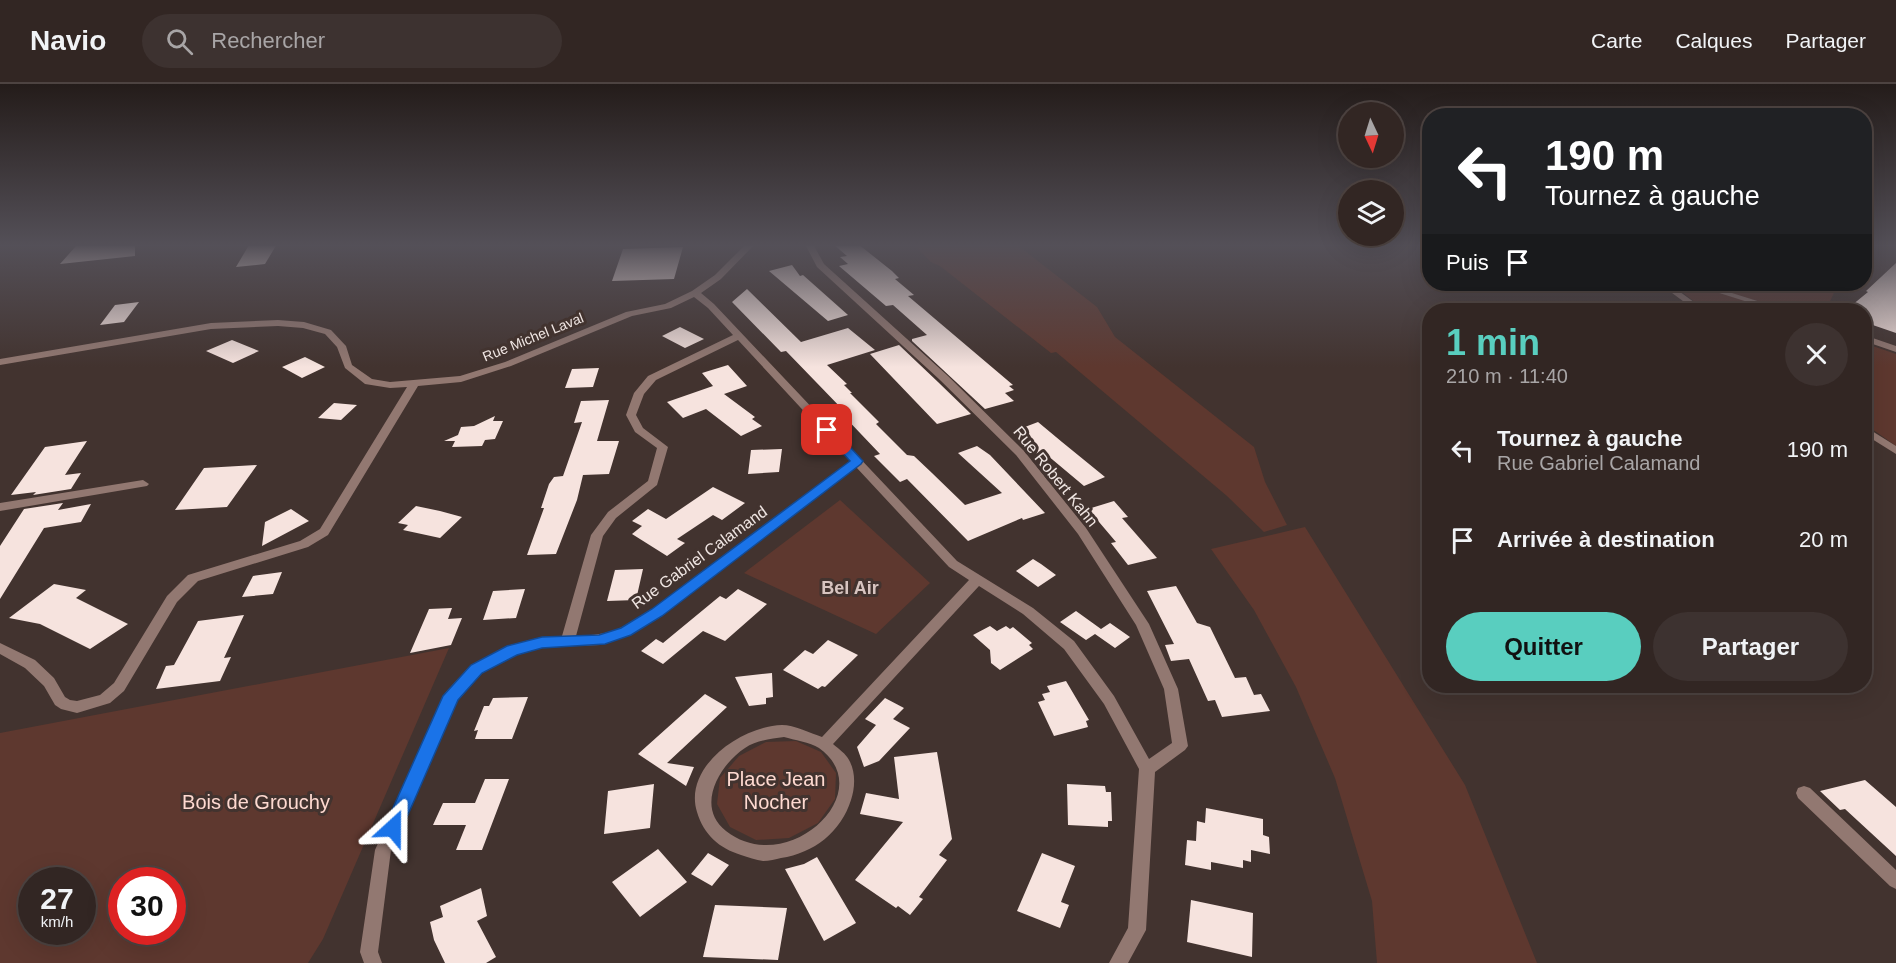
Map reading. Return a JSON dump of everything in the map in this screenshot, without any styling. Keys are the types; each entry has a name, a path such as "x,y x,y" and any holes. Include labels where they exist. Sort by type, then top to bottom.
{"street":[{"name":"Rue Michel Laval","path":"0,362 211,326 278,323 304,325 328,332 341,346 348,366 369,382 390,385 460,379 508,364 629,314 668,306 706,285"},
{"name":"Rue Robert Kahn","path":"842,285 944,378 1020,453 1082,531 1136,615 1171,689 1180,746 1147,769"},
{"path":"699,290 739,336 953,564 1028,611 1069,645 1109,700 1147,769 1137,930 1118,963"},
{"path":"1674,291 1690,303"},
{"path":"1718,291 1758,303"},
{"path":"568,641 597,535 612,515 653,483 663,447 639,430 631,415 639,393 652,378 739,336"},
{"path":"1872,342 1896,349"},
{"path":"0,648 30,664 49,682 60,701 66,705 77,707 105,699 119,687 172,599 193,578 304,544 324,532 414,384"},
{"path":"1872,434 1896,451"},
{"name":"Rue Gabriel Calamand","path":"373,963 369,952 383,850 451,696 476,669 512,650 542,642 600,640 626,632 657,613 857,461"},
{"path":"0,507 143,484"},
{"path":"825,743 977,580"},
{"path":"784,731 806,734 825,743 838,755 847,772 848,790 842,809 830,826 815,838 798,847 778,852 758,853 734,846 716,833 705,815 703,795 709,775 723,756 741,743 762,734 784,731"},
{"path":"1804,793 1896,881"}],"green space":[{"path":"964,285 1069,285 1097,307 1115,337 1254,447 1265,482 1287,525 1264,532 1227,496 1056,352 1051,353"},
{"path":"1681,291 1718,291 1753,303 1696,303"},
{"path":"1722,291 1835,291 1829,303 1765,303"},
{"path":"1872,346 1896,354 1896,446 1872,429"},
{"path":"840,500 930,583 876,634 744,573"},
{"path":"1305,527 1465,785 1537,963 1377,963 1372,901 1335,778 1296,687 1254,610 1211,549"},
{"name":"Bois de Grouchy","path":"449,648 323,939 308,963 0,963 0,733"},
{"name":"Place Jean Nocher","path":"796,741 821,752 836,773 835,799 818,823 789,838 756,840 730,827 717,804 720,778 739,756 766,742"}],"building":[{"path":"786,285 814,285 848,315 828,321"},
{"path":"861,285 902,285 914,295 908,296 1013,385 1009,386 1014,390 1005,393 1014,401 985,409 912,341 912,339 927,335 893,305 886,306"},
{"path":"1872,285 1896,285 1896,333 1872,325 1872,303 1855,303 1868,292 1866,291 1872,291"},
{"path":"747,289 801,342 848,328 875,350 827,365 847,384 844,385 852,393 850,393 879,422 876,424 907,455 914,456 965,505 1002,493 958,453 977,446 990,455 1045,513 1023,520 1022,518 968,541 907,479 900,482 874,456 880,454 841,413 845,412 786,351 781,352 732,302"},
{"path":"139,302 124,322 100,325 115,305"},
{"path":"680,327 704,339 685,348 662,336"},
{"path":"232,340 259,351 233,363 206,351"},
{"path":"899,345 971,414 937,424 870,354"},
{"path":"305,357 325,367 302,378 282,367"},
{"path":"728,365 747,386 724,394 755,417 752,419 762,426 741,436 706,409 683,418 667,402 713,386 702,373"},
{"path":"599,368 593,387 565,388 572,369"},
{"path":"609,400 597,441 619,441 609,474 583,475 577,500 556,554 527,555 544,508 541,508 549,484 554,477 563,476 582,422 574,423 581,401"},
{"path":"334,403 357,405 341,420 318,418"},
{"path":"495,416 493,421 503,421 495,439 485,440 482,446 452,447 455,441 444,441 458,435 461,427 474,426"},
{"path":"1038,422 1105,477 1084,486 1047,455 1035,460 1038,449 1017,430"},
{"path":"87,441 65,475 81,473 71,489 33,495 36,492 11,495 45,447"},
{"path":"782,449 779,472 748,474 751,450"},
{"path":"257,465 227,507 175,510 204,468"},
{"path":"713,487 745,503 722,520 713,515 677,539 685,543 667,556 632,534 642,526 632,521 648,509 666,519"},
{"path":"1114,501 1128,517 1122,518 1157,558 1128,565 1111,543 1116,542 1088,509"},
{"path":"63,503 58,510 91,504 81,522 44,528 0,599 0,546 24,509"},
{"path":"416,506 462,517 440,538 403,530 408,525 398,523"},
{"path":"291,509 309,521 262,546 265,522"},
{"path":"1033,559 1056,575 1038,587 1016,571"},
{"path":"643,569 636,600 607,601 615,570"},
{"path":"282,572 273,594 242,597 253,576"},
{"path":"54,584 86,590 76,598 128,624 90,649 40,624 9,618"},
{"path":"1176,586 1197,623 1210,627 1235,678 1246,677 1254,695 1261,694 1270,711 1222,717 1215,700 1208,701 1189,659 1171,661 1165,645 1174,644 1147,591"},
{"path":"525,589 516,618 483,620 493,591"},
{"path":"738,589 767,604 725,641 703,631 663,664 641,651 656,639 663,643 720,596 726,599"},
{"path":"452,608 448,619 462,618 451,645 410,653 429,609"},
{"path":"1076,611 1101,629 1110,623 1130,637 1115,648 1095,634 1086,640 1060,622"},
{"path":"244,615 224,658 231,657 220,681 156,689 166,666 174,665 198,621"},
{"path":"990,626 997,631 1006,626 1010,629 1013,627 1032,643 1029,645 1033,649 1000,670 991,663 990,650 973,635"},
{"path":"828,640 858,655 825,687 818,689 783,670 805,650 813,654"},
{"path":"772,673 773,697 766,698 766,704 749,706 735,677"},
{"path":"1066,681 1089,720 1086,721 1088,727 1054,736 1038,702 1045,700 1042,694 1050,692 1047,686"},
{"path":"705,694 727,707 667,763 694,767 686,786 638,754"},
{"path":"528,697 512,739 475,739 478,730 474,731 484,706 489,706 493,698"},
{"path":"885,698 904,708 893,719 910,728 879,761 864,767 857,747 876,725 865,719"},
{"path":"937,752 952,839 939,855 947,860 919,897 923,899 910,915 855,880 903,822 860,814 866,793 899,799 894,757"},
{"path":"485,779 509,779 482,850 456,850 466,825 433,825 443,803 475,803"},
{"path":"1865,780 1896,807 1896,856 1845,809 1840,810 1820,791"},
{"path":"654,784 650,828 604,834 608,791"},
{"path":"1067,784 1105,786 1106,792 1111,792 1112,821 1108,821 1108,827 1068,825"},
{"path":"1206,808 1263,819 1263,835 1269,837 1270,854 1251,850 1251,862 1243,860 1243,868 1211,862 1211,870 1185,865 1187,840 1196,841 1197,821 1205,823"},
{"path":"658,849 687,882 640,917 612,882"},
{"path":"708,853 729,865 712,886 691,874"},
{"path":"1042,853 1075,866 1061,902 1069,905 1060,928 1017,911"},
{"path":"817,857 856,923 824,941 785,869 804,864"},
{"path":"481,888 487,916 477,921 496,957 486,963 445,963 434,940 430,922 443,917 440,906"},
{"path":"1191,900 1253,913 1252,957 1187,942"},
{"path":"715,905 787,908 778,960 703,957"}],"district":[{"name":"Bel Air","path":"850,588"}],"route":[{"path":"393,828 451,696 476,669 512,650 542,642 600,640 626,632 657,613 857,461 827,430"}]}
